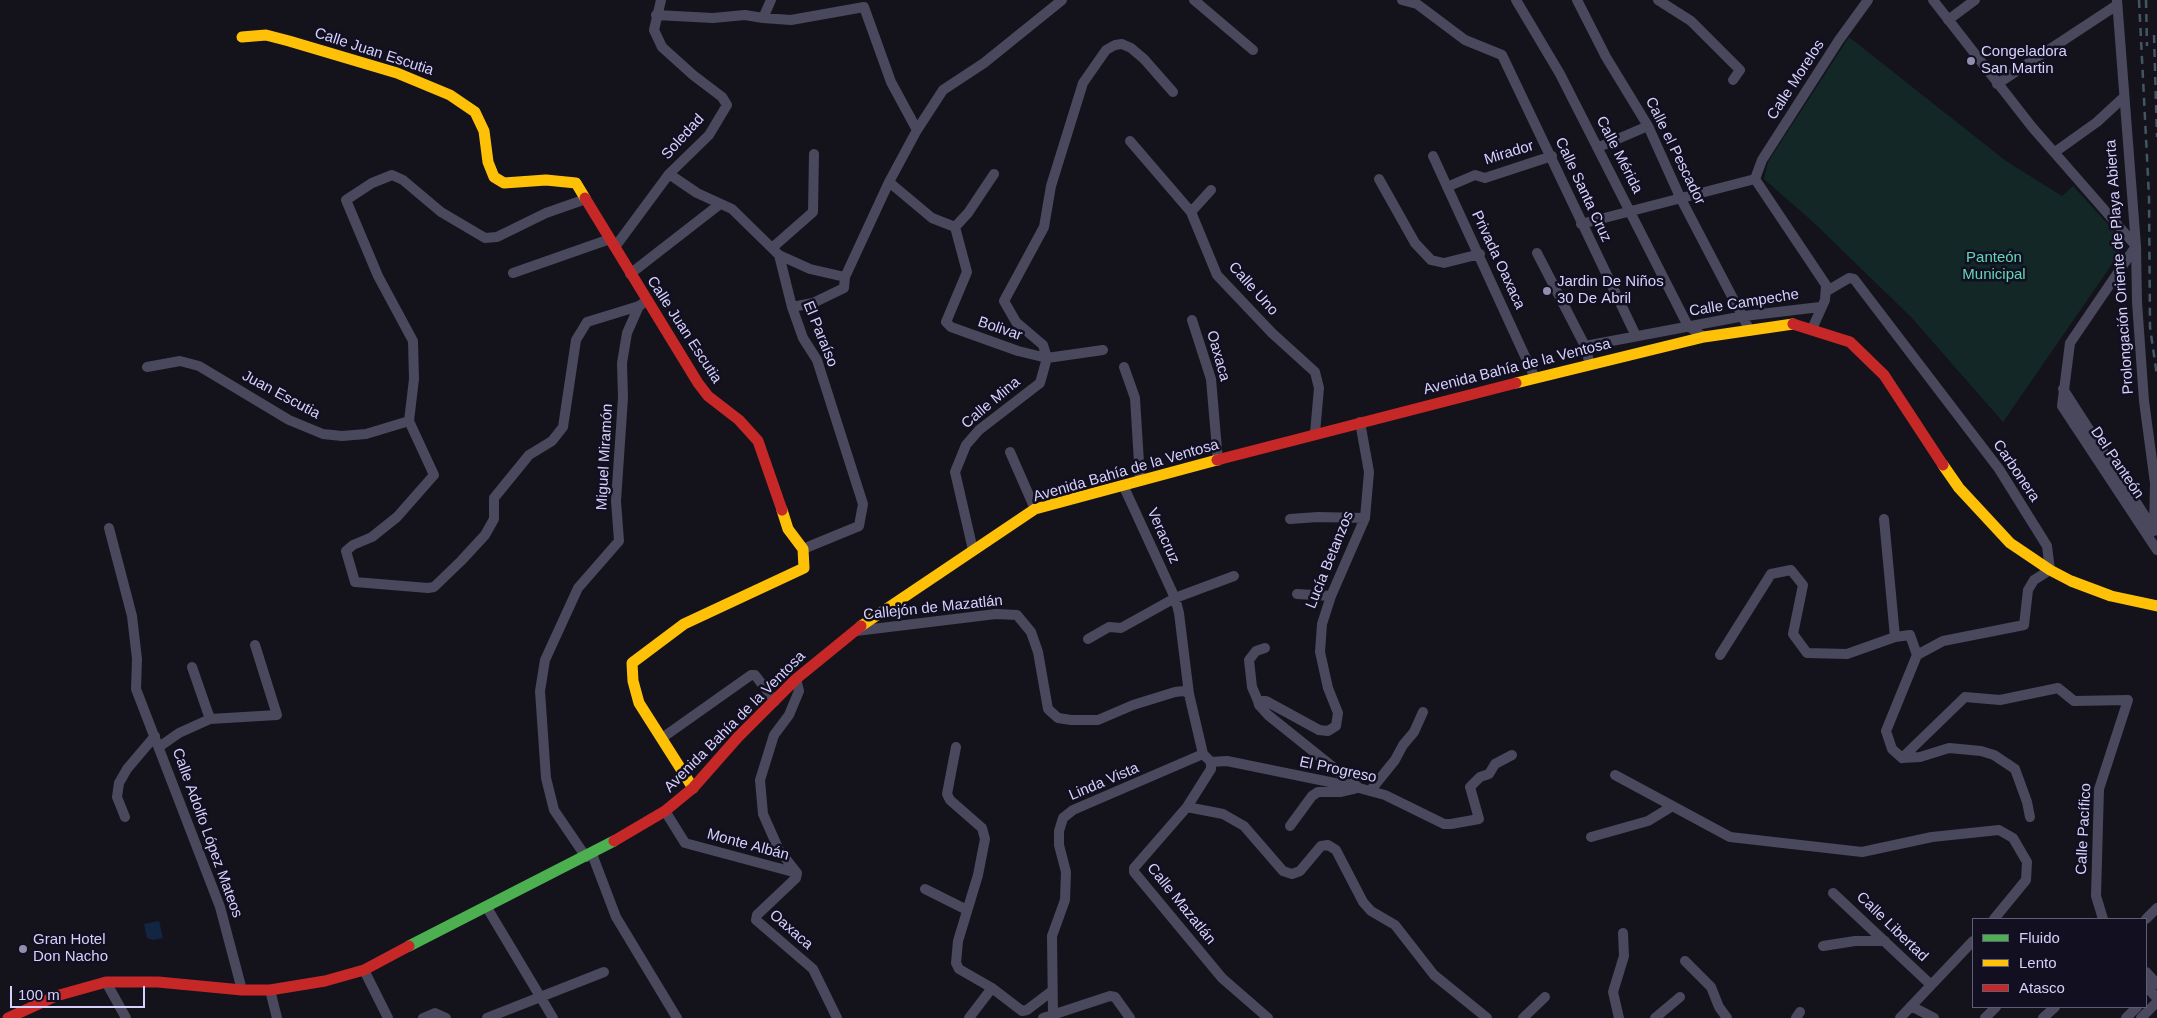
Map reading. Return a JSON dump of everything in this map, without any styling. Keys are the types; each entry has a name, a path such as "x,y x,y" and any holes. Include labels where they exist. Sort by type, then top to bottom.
{"main road":[{"name":"Calle Juan Escutia","path":"242,37 266,35 290,41 397,72 426,84 450,95 475,112 484,131 488,162 494,177 504,183 546,180 576,183 613,243 630,274 643,304 708,396 739,420 758,441 788,529 803,549"},
{"name":"Avenida Bahía de la Ventosa","path":"8,1018 26,1014 56,996 106,982 158,982 242,990 270,990 325,981 364,970 486,906 589,856 665,811 694,788 738,737 796,679 868,620 1036,510 1140,479 1218,461 1315,433 1704,337 1796,324 1850,342 1884,375 1959,488 2010,543 2050,570 2111,596 2157,606"},
{"path":"694,788 639,703 633,681 632,664 684,624 804,568 803,549"}],"street":[{"path":"661,0 656,15 712,18 746,15 791,20 864,7 891,82 917,130"},
{"path":"763,18 771,0"},
{"path":"792,307 813,303 836,290 844,288 845,277 888,182 917,130 943,90 984,64 1062,0"},
{"path":"1194,0 1254,50"},
{"name":"Calle Santa Cruz","path":"1402,0 1417,4 1465,40 1502,55 1552,156 1581,224 1636,336"},
{"name":"Calle Mérida","path":"1516,0 1560,74 1599,147 1688,326"},
{"name":"Calle el Pescador","path":"1577,0 1606,57 1648,126 1680,197 1744,316 1750,331"},
{"path":"1658,0 1691,21 1740,70 1733,80"},
{"name":"Calle Morelos","path":"1755,179 1762,160 1839,40 1868,0"},
{"path":"1933,0 1997,84 2136,246"},
{"path":"1948,20 1975,0"},
{"path":"1997,84 2117,3"},
{"name":"Prolongación Oriente de Playa Abierta","path":"2117,3 2136,246 2137,302 2144,401 2155,482 2156,533"},
{"name":"Soledad","path":"613,243 668,174 709,135 727,106 722,97 693,76 662,47 655,37 656,15"},
{"path":"1104,350 1047,358 1043,345 1016,322 1004,301 1044,227 1051,186 1083,83 1106,50 1115,45 1122,44 1132,48 1173,92"},
{"path":"2055,152 2097,122 2123,98"},
{"path":"1599,147 1648,126"},
{"name":"Calle Uno","path":"1130,141 1191,212 1217,275 1272,333 1315,372 1319,388 1315,433"},
{"path":"775,252 813,212 814,154"},
{"name":"Privada Oaxaca","path":"1433,156 1480,254 1535,378"},
{"name":"Mirador","path":"1447,187 1475,175 1485,178 1552,156"},
{"path":"668,174 697,193 732,209 775,252 810,268 845,277"},
{"path":"888,182 932,218 955,227 968,213 994,174"},
{"path":"586,199 546,213 497,237 485,238 441,212 403,180 392,175 372,182 346,200 378,276 413,341 414,378 409,421 434,475 398,517 372,537 353,545 346,551 355,582 434,587 485,535 494,519 494,498 528,454 552,441 563,427 576,340 587,322 643,304"},
{"path":"1379,179 1415,243 1431,260 1444,263 1480,254"},
{"path":"1581,224 1755,179 1824,280 1827,291 1812,329"},
{"path":"1191,212 1211,190"},
{"path":"630,274 720,204"},
{"name":"Bolivar","path":"955,227 967,272 946,322 951,327 1018,352 1047,358"},
{"path":"513,273 613,243"},
{"name":"Del Panteón","path":"2136,246 2069,347 2063,389 2063,410 2157,550"},
{"name":"El Paraíso","path":"775,252 803,338 817,360 863,504 859,526 803,549"},
{"path":"1537,253 1585,346 1590,365"},
{"name":"Carbonera","path":"1827,291 1849,278 1854,279 1999,469 2047,546 2050,570"},
{"name":"Miguel Miramón","path":"643,304 627,333 622,363 623,408 616,501 619,542 578,588 545,660 540,691 546,778 554,810 589,856 616,917 677,1018"},
{"name":"Calle Campeche","path":"1585,346 1744,316 1820,307"},
{"name":"Oaxaca","path":"1192,320 1211,379 1218,461"},
{"path":"1688,326 1704,337"},
{"name":"Calle Mina","path":"973,550 955,472 959,460 966,445 979,430 1040,382 1047,358"},
{"name":"Juan Escutia","path":"146,367 180,361 199,366 289,420 323,434 342,436 366,434 409,421"},
{"path":"1124,367 1135,398 1140,479"},
{"name":"Del Panteón","path":"2063,389 2156,533"},
{"name":"Lucía Betanzos","path":"1258,701 1266,702 1319,730 1328,731 1336,726 1338,713 1328,688 1320,652 1322,624 1330,596 1365,518 1369,472 1360,422"},
{"path":"1010,452 1036,510"},
{"name":"Veracruz","path":"1123,485 1175,598"},
{"path":"1290,519 1318,517 1365,518"},
{"path":"1884,519 1895,636"},
{"name":"Calle Adolfo López Mateos","path":"109,528 132,616 137,659 136,689 220,907 242,990"},
{"path":"1720,655 1771,574 1791,570 1803,585 1793,634 1807,653 1847,654 1895,636 1910,635 1917,655"},
{"path":"2030,817 2027,802 2015,769 1994,755 1981,751 1949,748 1920,757 1902,758 1892,749 1886,731 1917,655 1943,641 2024,624 2028,590 2034,580 2050,570"},
{"path":"1088,639 1109,628 1121,628 1175,598 1234,576"},
{"path":"1298,594 1330,596"},
{"path":"1175,598 1179,613 1190,694 1203,754 1211,762"},
{"name":"Callejón de Mazatlán","path":"856,631 996,614 1017,616 1031,632 1038,652 1048,709 1058,718 1098,720 1133,705 1175,692 1184,691 1190,694"},
{"path":"159,748 179,733 210,718 277,715 254,645"},
{"path":"1265,648 1256,651 1249,660 1252,687 1262,709 1364,789"},
{"path":"192,667 210,718"},
{"path":"662,738 751,675 756,675 775,700"},
{"path":"796,679 799,691 789,715 774,735 760,780 763,814 779,850 797,873"},
{"name":"Calle Pacífico","path":"1902,758 1965,697 2000,700 2058,688 2074,701 2128,700 2100,788 2096,896 2104,918"},
{"path":"1290,826 1312,796 1318,792 1364,789 1395,760 1403,744 1414,732 1423,712"},
{"path":"125,817 118,798 120,783 127,769 155,736"},
{"path":"956,747 947,794 950,800 982,828 986,839 978,875 958,941 956,963 959,968 992,988 1022,1011 1028,1010 1052,991"},
{"name":"Linda Vista","path":"1048,1016 1052,991 1053,929 1065,900 1066,872 1059,845 1059,831 1063,818 1073,810 1203,754"},
{"name":"El Progreso","path":"1211,762 1227,761 1364,789 1385,795 1444,824 1453,824 1479,819 1470,787 1480,778 1489,774 1495,764 1512,755"},
{"name":"Calle Mazatlán","path":"1211,762 1211,769 1187,807 1134,868 1134,872 1222,978 1268,1018"},
{"path":"1615,775 1730,838 1862,852 1932,837 1999,830 2013,838 2027,862 2026,880 1995,918"},
{"path":"1187,807 1223,814 1244,826 1283,871 1292,874 1300,871 1321,846 1328,845 1336,850 1363,902 1371,911 1395,925 1434,975 1487,1018"},
{"path":"1590,837 1648,821 1671,807"},
{"name":"Monte Albán","path":"665,811 685,843 797,873"},
{"name":"Oaxaca","path":"797,873 796,878 757,915 756,920 813,969 837,1018"},
{"path":"925,889 967,910"},
{"name":"Calle Libertad","path":"1833,892 1930,984"},
{"path":"486,906 553,1018"},
{"path":"2147,918 2157,908"},
{"path":"1619,1018 1613,992 1624,956 1623,933"},
{"path":"1823,946 1855,941 1885,941"},
{"path":"1900,1018 1930,984 1972,942"},
{"path":"1685,961 1711,987 1719,1007 1727,1018"},
{"path":"364,970 388,1018"},
{"path":"487,1018 604,972"},
{"path":"2147,975 2153,993 2147,1006"},
{"path":"106,982 126,1018"},
{"path":"969,1018 992,988"},
{"path":"270,990 277,1018"},
{"path":"1048,1016 1110,996 1115,997 1130,1018"},
{"path":"1523,1018 1545,997"},
{"path":"1655,1018 1680,997"},
{"path":"1911,1006 1934,1018"},
{"path":"1984,1018 1995,1008"},
{"path":"2044,1018 2054,1008"},
{"path":"2126,1018 2136,1008"},
{"path":"423,1018 436,1013 446,1018"}],"green space":[{"name":"Panteón Municipal","path":"1849,37 2006,161 2062,196 2073,186 2126,244 2003,422 1911,317 1813,222 1764,179 1768,162"}],"water":[{"path":"159,921 163,938 153,940 147,938 144,924"}],"railway":[{"path":"2139,0 2149,197 2150,327 2157,376"},
{"path":"2146,0 2147,46"},
{"path":"2154,35 2157,137"}],"traffic: fast":[{"path":"409,946 614,841"}],"traffic: slow":[{"path":"242,37 266,35 289,41 397,73 450,95 475,112 484,131 488,162 494,177 504,183 546,180 576,183 585,198"},
{"path":"1516,383 1704,337 1793,324"},
{"path":"861,626 1035,509 1217,460"},
{"path":"1943,465 1959,488 2010,543 2050,570 2071,581 2111,596 2157,606"},
{"path":"693,788 639,703 633,681 632,663 684,624 804,568 803,549 788,529 782,510"}],"traffic: jam":[{"path":"585,198 698,383 708,396 739,420 758,441 782,510"},
{"path":"1793,324 1850,342 1884,375 1943,465"},
{"path":"1217,460 1516,383"},
{"path":"614,841 665,811 693,788 738,737 796,679 861,626"},
{"path":"8,1018 56,996 106,982 158,982 242,990 270,990 325,981 364,970 409,946"}],"place":[{"name":"Congeladora San Martin","path":"1971,61"},
{"name":"Jardin De Niños 30 De Abril","path":"1547,291"},
{"name":"Gran Hotel Don Nacho","path":"23,949"}]}
